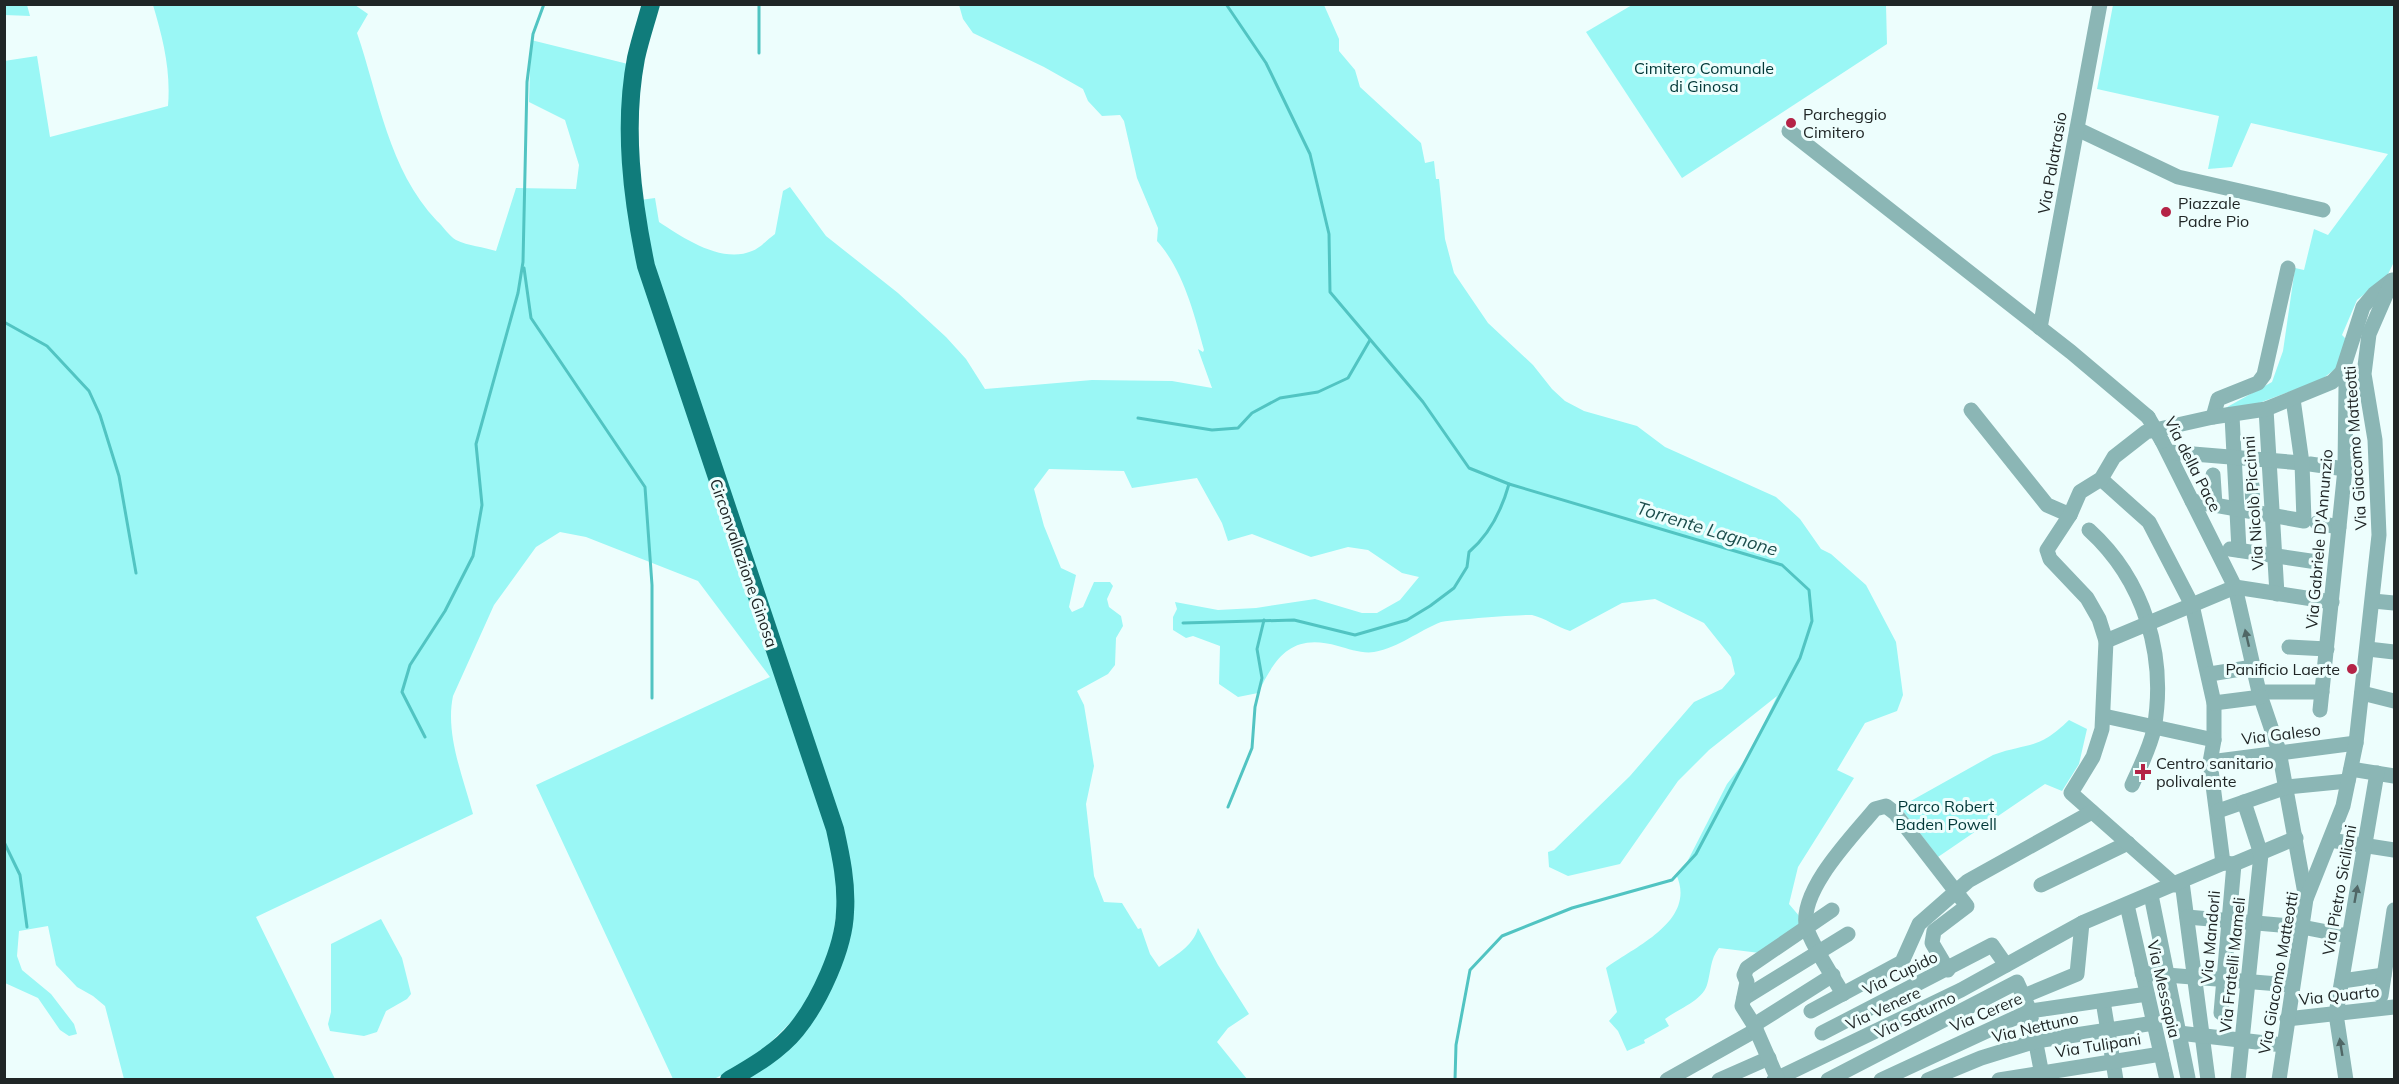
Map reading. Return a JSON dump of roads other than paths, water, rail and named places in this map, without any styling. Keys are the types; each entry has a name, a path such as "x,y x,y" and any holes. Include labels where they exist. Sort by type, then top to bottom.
{"main road":[{"name":"Circonvallazione Ginosa","path":"651,4 636,58 631,100 635,213 646,266 835,829 844,872 846,913 835,959 817,998 796,1031 759,1063 729,1080"}],"street":[{"name":"Via Palatrasio","path":"2040,328 2100,4"},
{"path":"2077,129 2178,177 2323,210"},
{"name":"Via della Pace","path":"1789,131 2040,328 2148,417 2166,446 2235,587 2260,694 2288,787 2306,899"},
{"path":"2213,417 2218,399 2258,383 2264,375 2288,268"},
{"path":"2208,1080 2187,917 2178,884 2071,793 2093,757 2104,716 2106,641 2099,619 2086,598 2050,559 2047,550 2070,515 2080,492 2102,479 2114,458 2146,432 2213,417 2232,416 2266,409 2332,382 2342,372 2363,307 2393,278"},
{"name":"Via Giacomo Matteotti","path":"2279,1080 2306,899 2331,840 2350,775 2356,743 2379,535 2375,440 2364,375 2369,334 2393,278"},
{"name":"Via Gabriele D'Annunzio","path":"2320,710 2345,469 2346,386 2342,372"},
{"path":"2293,399 2306,463 2311,522"},
{"name":"Via Nicolò Piccinni","path":"2266,409 2277,594"},
{"path":"1971,410 2047,505 2070,515"},
{"path":"2232,416 2239,550"},
{"path":"2166,446 2234,457 2345,469"},
{"path":"2213,476 2215,505"},
{"name":"Via Mandorli","path":"2102,479 2149,522 2192,605 2210,674 2214,703 2214,740 2210,762 2228,864 2229,921 2222,1012"},
{"path":"2252,485 2253,512"},
{"path":"2192,501 2339,527"},
{"path":"2089,530 2122,566 2147,624 2158,660 2154,728 2132,785"},
{"path":"2215,546 2317,562"},
{"path":"2106,641 2235,587 2332,602"},
{"path":"2373,601 2394,603"},
{"path":"2289,647 2327,649"},
{"path":"2368,649 2394,652"},
{"path":"2210,674 2253,667"},
{"path":"2214,703 2260,694 2322,692"},
{"path":"2362,693 2394,701"},
{"path":"2104,716 2214,740"},
{"name":"Via Galeso","path":"2210,762 2279,751 2356,743"},
{"path":"2218,811 2288,787 2377,772 2394,776"},
{"name":"Via Pietro Siciliani","path":"2346,1080 2336,1014 2377,772"},
{"path":"2244,802 2261,854"},
{"path":"1843,994 1806,926 1811,899 1822,875 1875,809 1886,806 1895,813 1967,906 1934,931 1932,943 1948,970"},
{"path":"1812,1011 1902,962 1919,924 1955,891 2092,812"},
{"name":"Via Venere","path":"1777,1079 1961,990 2082,923 2228,864 2261,854 2296,838"},
{"path":"2331,840 2394,850"},
{"path":"2041,885 2128,843"},
{"name":"Via Fratelli Mameli","path":"2238,1080 2261,854"},
{"path":"2151,895 2179,1033 2182,1078"},
{"name":"Via Messapia","path":"2127,905 2132,953 2142,974 2161,1054 2182,1078"},
{"path":"1777,1079 1755,1027 1742,1006 1747,968 1832,910"},
{"path":"2187,917 2302,927 2348,936"},
{"path":"2380,996 2391,956 2394,917"},
{"path":"2042,1076 2031,1014 2024,996 2077,974 2082,923"},
{"path":"1744,998 1848,934"},
{"name":"Via Cupido","path":"1822,1033 1948,970 1992,945 2006,966"},
{"path":"2142,974 2292,985"},
{"path":"1667,1080 1755,1027 1833,975"},
{"path":"2342,981 2384,975"},
{"name":"Via Saturno","path":"1828,1080 2017,982 2024,996"},
{"path":"1802,994 1832,1052"},
{"name":"Via Cerere","path":"1881,1080 2031,1014 2147,994"},
{"path":"2103,1001 2116,1080"},
{"name":"Via Quarto","path":"2287,1019 2394,1007"},
{"path":"2199,1010 2245,1015"},
{"path":"1853,1016 1864,1036"},
{"name":"Via Nettuno","path":"1928,1080 1981,1058 2036,1041 2154,1023"},
{"path":"2179,1033 2283,1045"},
{"name":"Via Tulipani","path":"1999,1080 2042,1076 2113,1061 2161,1054"},
{"path":"1719,1080 1768,1058"}],"waterway":[{"path":"425,737 402,692 410,665 445,611 473,556 482,505 476,444 518,293 523,262 527,82 533,34 544,4"},
{"path":"759,4 759,53"},
{"name":"Torrente Lagnone","path":"1226,4 1266,63 1310,154 1329,234 1330,292 1423,402 1469,468 1509,484 1782,565 1809,590 1812,621 1800,658 1696,854 1672,880 1572,908 1502,936 1470,970 1456,1045 1455,1080"},
{"path":"524,268 531,318 645,487 652,585 652,698"},
{"path":"4,322 47,346 89,391 100,415 119,476 136,573"},
{"path":"1138,418 1212,430 1238,428 1252,413 1280,398 1318,392 1348,378 1370,340"},
{"path":"1183,623 1294,620 1355,635 1407,620 1454,588 1467,567 1469,552 1483,538 1494,521 1509,484"},
{"path":"1228,807 1252,748 1255,707 1262,678 1257,649 1264,620"},
{"path":"4,842 20,875 27,927"}],"place":[{"name":"Parcheggio Cimitero","path":"1791,123"},
{"name":"Piazzale Padre Pio","path":"2166,212"},
{"name":"Panificio Laerte","path":"2352,669"},
{"name":"Centro sanitario polivalente","path":"2143,772"}],"park label":[{"name":"Cimitero Comunale di Ginosa","path":"1704,77"},
{"name":"Parco Robert Baden Powell","path":"1946,815"}]}
